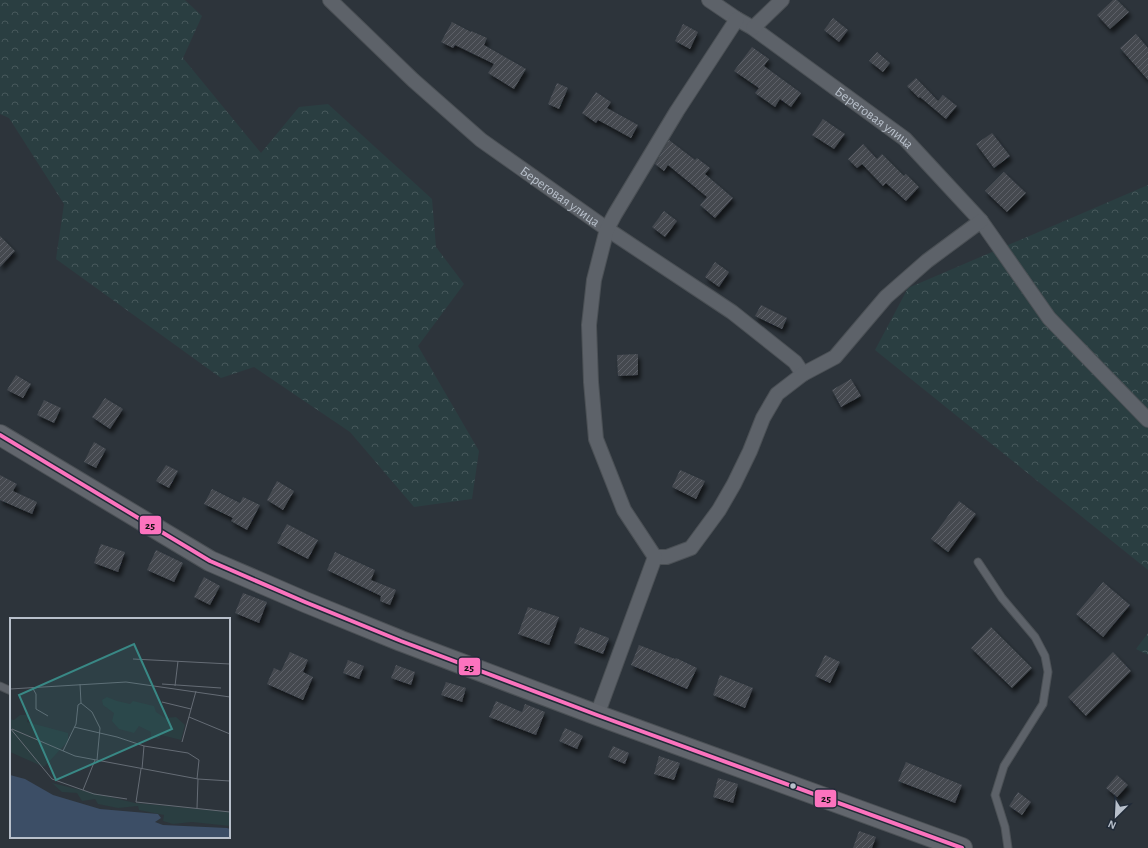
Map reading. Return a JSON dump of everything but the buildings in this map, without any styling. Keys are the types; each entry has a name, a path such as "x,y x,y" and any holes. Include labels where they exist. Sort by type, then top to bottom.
{"street":[{"name":"Береговая улица","path":"330,0 413,80 481,140 607,229 732,312 795,362 803,374"},
{"name":"Береговая улица","path":"709,0 753,28 905,139 982,221 1049,318 1148,420"},
{"path":"753,28 782,0"},
{"path":"655,557 624,510 596,439 591,382 590,326 594,280 607,229 615,214 677,112 737,19"},
{"path":"655,557 667,557 691,548 719,510 734,484 750,451 763,418 777,394 803,374 835,357 886,297 926,261 982,221"},
{"path":"0,435 210,561 312,605 597,715 962,848"},
{"path":"597,715 655,557"}],"lane":[{"path":"978,562 1002,598 1035,637 1045,656 1048,672 1043,704 1004,766 995,795 1005,827 1008,848"},
{"path":"0,686 10,691"}],"green space":[{"path":"0,0 185,0 202,16 183,58 261,153 299,107 328,104 432,199 436,247 464,284 418,346 479,451 472,499 414,507 350,432 254,367 221,378 56,259 64,204 9,118 0,114"},
{"path":"1148,185 1148,570 875,350 908,288"},
{"path":"1148,633 1148,655 1136,649"}],"transit line":[{"name":"25","path":"0,435 210,561 305,602 401,641 597,715 962,848"}]}
